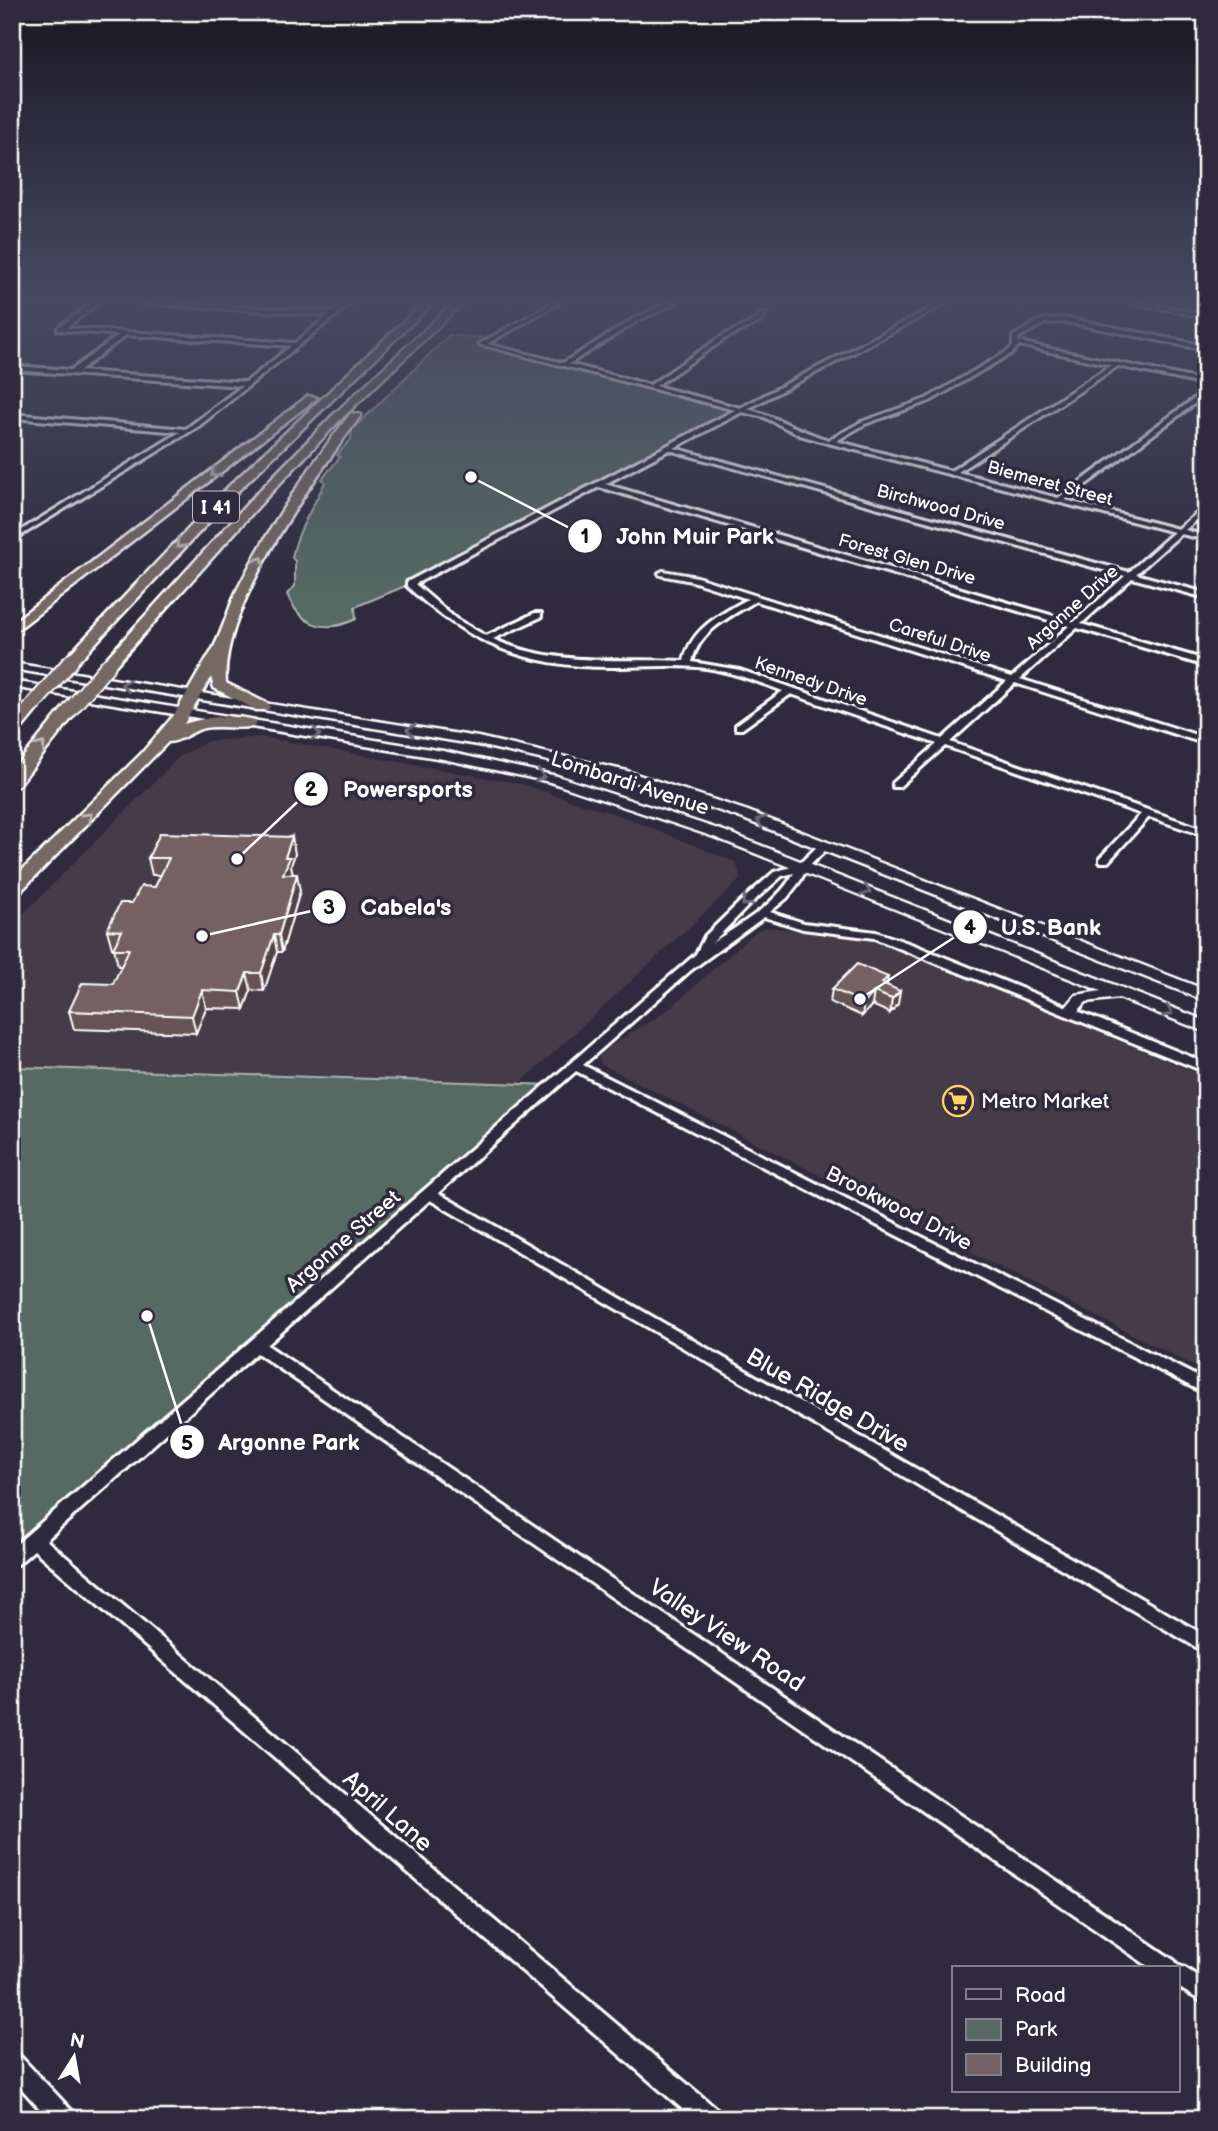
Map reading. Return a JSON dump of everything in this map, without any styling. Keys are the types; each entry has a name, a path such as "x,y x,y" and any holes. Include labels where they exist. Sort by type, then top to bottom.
{"highway":[{"path":"12,628 305,402"},
{"name":"I 41","path":"12,730 71,661 234,488 323,402"},
{"name":"I 41","path":"12,782 108,665 262,495 353,402"},
{"path":"12,890 147,757 184,712 222,645 258,562 325,456 366,402"},
{"path":"222,645 216,671 219,685 262,707"},
{"path":"147,757 193,724 213,721 249,723"}],"main road":[{"name":"Lombardi Avenue","path":"12,666 478,741 592,766 702,799 1206,996"},
{"name":"Lombardi Avenue","path":"12,684 443,755 545,777 670,816 1206,1027"},
{"path":"1065,970 1077,984 1082,998"},
{"path":"1070,1012 1082,998 1124,994"}],"street":[{"path":"12,539 188,431 224,402"},
{"name":"Biemeret Street","path":"711,402 777,420 802,434 830,442 1206,538"},
{"path":"599,485 755,402"},
{"path":"830,442 863,423 921,402"},
{"path":"952,474 1059,402"},
{"path":"1059,501 1192,402"},
{"path":"12,416 188,431"},
{"name":"Birchwood Drive","path":"668,448 1206,596"},
{"name":"Kennedy Drive","path":"599,485 410,584 447,619 485,640 531,657 567,663 688,662 728,670 1206,833"},
{"name":"Forest Glen Drive","path":"599,485 1206,663"},
{"name":"Argonne Drive","path":"896,785 1206,508"},
{"path":"12,525 28,529"},
{"name":"Careful Drive","path":"663,573 694,579 1206,741"},
{"path":"688,662 688,655 697,638 712,624 755,598"},
{"path":"485,640 538,615"},
{"path":"739,727 790,690"},
{"path":"1104,860 1147,813"},
{"name":"Argonne Street","path":"12,1559 701,955 741,930 761,913 797,881 802,867 824,846"},
{"name":"Argonne Street","path":"701,955 709,938 752,896 778,874 802,867"},
{"path":"761,913 803,926 876,935 1206,1068"},
{"name":"Brookwood Drive","path":"574,1065 1206,1388"},
{"name":"Blue Ridge Drive","path":"428,1193 1206,1645"},
{"name":"Valley View Road","path":"256,1345 1165,1966"},
{"name":"April Lane","path":"34,1540 710,2119"},
{"path":"1180,1976 1206,1994"},
{"path":"12,2062 64,2119"}],"shaded area":[{"path":"262,737 521,784 627,818 735,862 740,880 520,1084 12,1067 12,925 179,757 208,741"},
{"path":"770,927 864,939 902,950 1206,1077 1206,1372 601,1064 599,1057 604,1050 669,1009 757,930"}],"green space":[{"path":"380,402 714,402 742,410 410,584 355,607 356,619 345,624 324,626 307,620 292,605 287,594 295,586 295,561 292,558 301,529 325,482 322,479 340,457 337,455 351,439 352,430"},
{"path":"12,1067 552,1085 12,1547"}],"building":[{"path":"160,833 292,837 285,857 290,857 283,874 297,874 279,935 274,935 261,973 247,973 240,992 202,990 192,1016 69,1011 82,983 113,984 129,949 113,949 122,931 107,930 120,903 132,903 141,886 155,887 169,858 148,858"},
{"path":"857,964 888,977 882,983 900,991 892,999 874,992 864,1003 832,989"}],"place":[{"name":"John Muir Park","path":"471,477"},
{"name":"Powersports","path":"237,859"},
{"name":"Cabela's","path":"202,936"},
{"name":"U.S. Bank","path":"860,999"},
{"name":"Metro Market","path":"958,1101"},
{"name":"Argonne Park","path":"147,1316"}]}
